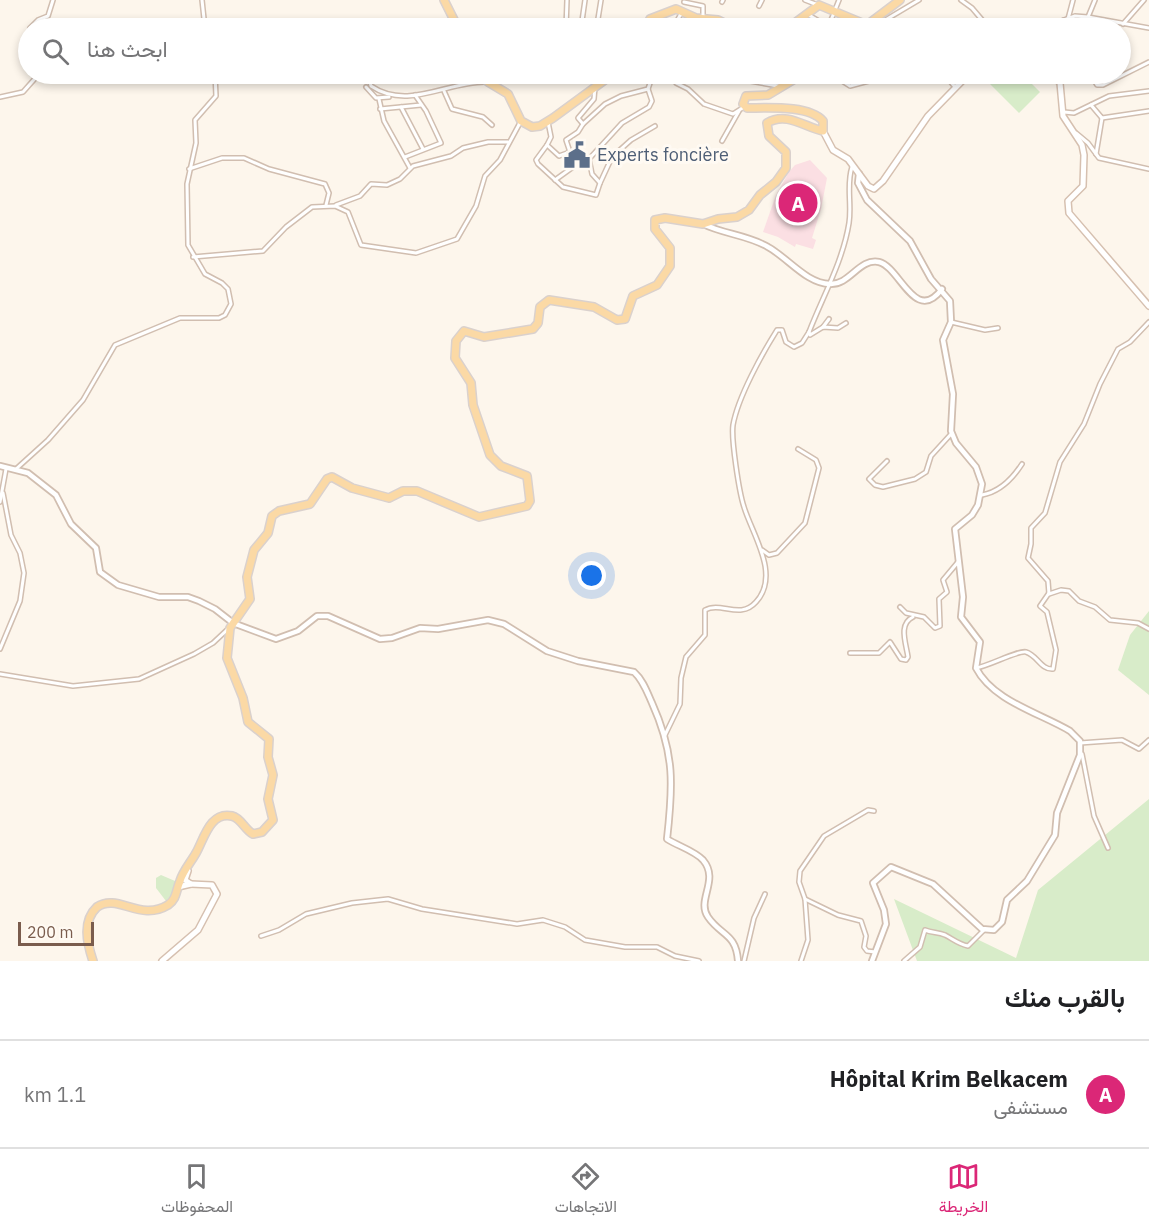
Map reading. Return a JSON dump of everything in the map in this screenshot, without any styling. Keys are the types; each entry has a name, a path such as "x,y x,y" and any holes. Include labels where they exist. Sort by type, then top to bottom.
{"main road":[{"path":"444,0 453,18"},
{"path":"878,18 900,0"},
{"path":"802,18 819,5 848,18"},
{"path":"652,18 672,9 703,18"},
{"path":"491,84 511,97 521,121 532,127 548,122 599,84"},
{"path":"785,84 768,94 746,96 742,101 742,109 812,112 823,121 824,130 833,150 853,166 872,189 877,187 928,116 960,84"},
{"path":"1059,84 1062,87 1062,112 1082,146 1085,176 1081,189 1068,201 1069,213 1148,302"},
{"path":"93,961 89,951 87,922 97,907 111,903 140,912 153,911 172,902 206,828 222,817 236,817 253,834 262,832 273,820 268,799 273,775 268,757 269,739 248,722 241,692 228,664 227,652 232,624 249,604 247,577 254,550 268,533 272,516 279,511 309,504 329,477 337,478 352,488 389,498 403,491 417,491 479,517 526,506 530,501 527,476 501,466 490,454 473,405 471,383 455,358 456,341 459,334 464,332 484,337 533,330 538,323 540,307 549,300 594,307 617,320 625,319 633,296 654,288 670,266 670,248 655,230 655,220 664,218 703,224 743,214 760,195 776,182 786,168 786,152 769,136 767,123 775,120 805,122 824,130"},
{"path":"191,861 185,880 191,884"},
{"path":"162,961 198,930 217,894 217,889 212,885 191,884 178,887"}],"street":[{"path":"43,18 48,16 53,0"},
{"path":"202,0 204,18"},
{"path":"566,18 567,0"},
{"path":"582,18 585,0"},
{"path":"598,18 601,0"},
{"path":"759,6 762,0"},
{"path":"806,0 819,5"},
{"path":"832,18 839,0"},
{"path":"889,18 919,0"},
{"path":"961,0 980,18"},
{"path":"1067,18 1073,0"},
{"path":"1088,17 1095,0"},
{"path":"1129,18 1144,0"},
{"path":"678,18 685,1 703,6 703,18"},
{"path":"807,14 813,18"},
{"path":"1081,18 1093,18"},
{"path":"1131,25 1149,28"},
{"path":"1131,71 1149,62"},
{"path":"0,97 23,92 30,84"},
{"path":"16,469 48,440 83,400 115,345 180,318 210,320 225,315 231,304 228,289 205,274 188,245 189,169 196,143 195,120 216,96 215,84"},
{"path":"370,84 391,96"},
{"path":"379,99 444,91 468,84"},
{"path":"600,183 592,174 589,159 622,123 649,107 652,101 648,89 650,84"},
{"path":"677,84 688,89 701,103 733,114 742,109"},
{"path":"769,84 780,87"},
{"path":"953,84 956,88"},
{"path":"366,87 379,99 380,109 410,168"},
{"path":"583,124 578,118 594,99 595,87"},
{"path":"547,145 559,156 570,152 566,140 578,132 583,124 605,104 621,96 648,89"},
{"path":"444,91 452,109 483,117 492,125"},
{"path":"1062,112 1074,113 1125,92 1149,91"},
{"path":"405,158 441,143 415,95"},
{"path":"380,109 421,105"},
{"path":"1091,105 1102,118 1096,154"},
{"path":"400,107 423,149"},
{"path":"722,141 742,109"},
{"path":"1102,118 1149,111"},
{"path":"335,206 352,216 355,236 361,245 416,253 453,241 462,233 476,206 485,176 500,160 521,121"},
{"path":"548,122 551,137 536,160 563,187 592,195 598,193 600,183 615,154 631,140 654,126"},
{"path":"1072,131 1088,143 1099,158 1149,169"},
{"path":"193,257 263,251 307,208 335,206 360,196 371,184 380,186 400,179 410,168 451,156 471,146 488,142 508,142"},
{"path":"189,169 222,158 244,158 268,169 325,184 329,193 326,206"},
{"path":"665,735 680,704 681,678 686,657 705,635 705,610 710,607 743,610 757,601 765,576 761,549 744,507 738,465 733,452 733,426 745,389 777,330 782,330 786,342 794,346 802,343 809,332 829,284 849,223 849,177 853,166"},
{"path":"555,180 573,167"},
{"path":"859,174 858,183 867,200 910,241 931,279 942,288 950,301 951,322 943,340 953,394 952,433 979,473 982,495 972,514 955,529 963,597 961,616 980,642 976,668 985,680 1005,697 1077,737 1094,816 1108,848"},
{"path":"703,224 761,243 815,281 829,284 842,282 862,266 875,262 889,267 909,294 915,297 937,296 942,288"},
{"path":"809,332 810,335 823,327 829,319"},
{"path":"951,322 985,330 998,328"},
{"path":"976,668 988,667 1018,651 1025,651 1033,655 1044,667 1053,669 1056,650 1047,612 1040,606 1049,593 1048,581 1029,562 1030,528 1045,513 1060,462 1084,424 1100,384 1118,349 1130,342 1149,322"},
{"path":"823,327 838,328 846,323"},
{"path":"888,461 869,479 875,485 884,487 915,479 926,472 931,456 952,433"},
{"path":"761,549 769,555 777,553 805,523 819,463 798,448"},
{"path":"982,495 989,494 1015,476 1022,464"},
{"path":"0,649 20,601 24,573 20,553 11,535 3,493 3,468 16,469 40,481 56,495 71,524 96,548 99,568 104,576 118,585 152,595 199,601 215,609 232,624 276,639 298,631 317,616 328,616 380,639 392,638 420,628 438,629 488,620 504,624 547,651 578,661 634,672 646,689 665,735 672,770 667,839 697,856 707,868 710,885 705,909 707,917 734,943 738,961"},
{"path":"0,502 3,493"},
{"path":"900,607 906,613 924,617 935,628 940,626 939,599 947,592 943,580 960,561"},
{"path":"1049,593 1070,591 1079,602 1095,607 1110,620 1138,623 1149,629"},
{"path":"850,653 879,653 890,642 902,659 906,660 908,657 903,626 907,620 915,616"},
{"path":"0,674 18,675 74,686 139,679 213,643 232,624"},
{"path":"1080,745 1122,740 1139,749 1149,740"},
{"path":"872,961 886,924 884,910 873,883 891,867 933,884 984,930 994,930 1001,925 1007,900 1027,881 1055,835 1057,813 1073,776 1080,745"},
{"path":"801,961 808,940 805,898 799,882 800,871 824,836 868,810 874,811"},
{"path":"744,961 754,918 765,894"},
{"path":"805,898 838,915 861,921 866,936 864,947 867,951 876,952"},
{"path":"261,936 279,930 306,914 352,903 388,899 422,909 517,924 543,920 565,927 585,940 625,947 657,947 675,956 699,961"},
{"path":"904,961 920,947 925,930 934,934 944,934 955,943 968,946 984,930"}],"shaded area":[{"path":"810,160 827,178 812,238 816,240 813,249 796,244 795,247 778,237 763,232 776,195 789,172 795,165"}],"green space":[{"path":"990,84 1032,84 1040,92 1019,113"},
{"path":"1149,611 1149,695 1118,670 1130,635"},
{"path":"1149,799 1149,961 917,961 894,899 1016,958 1038,890"},
{"path":"161,875 175,881 174,892 166,901 156,888 156,878"}],"place":[{"name":"Experts foncière","path":"577,155"},
{"name":"Hôpital Krim Belkacem","path":"798,203"}]}
